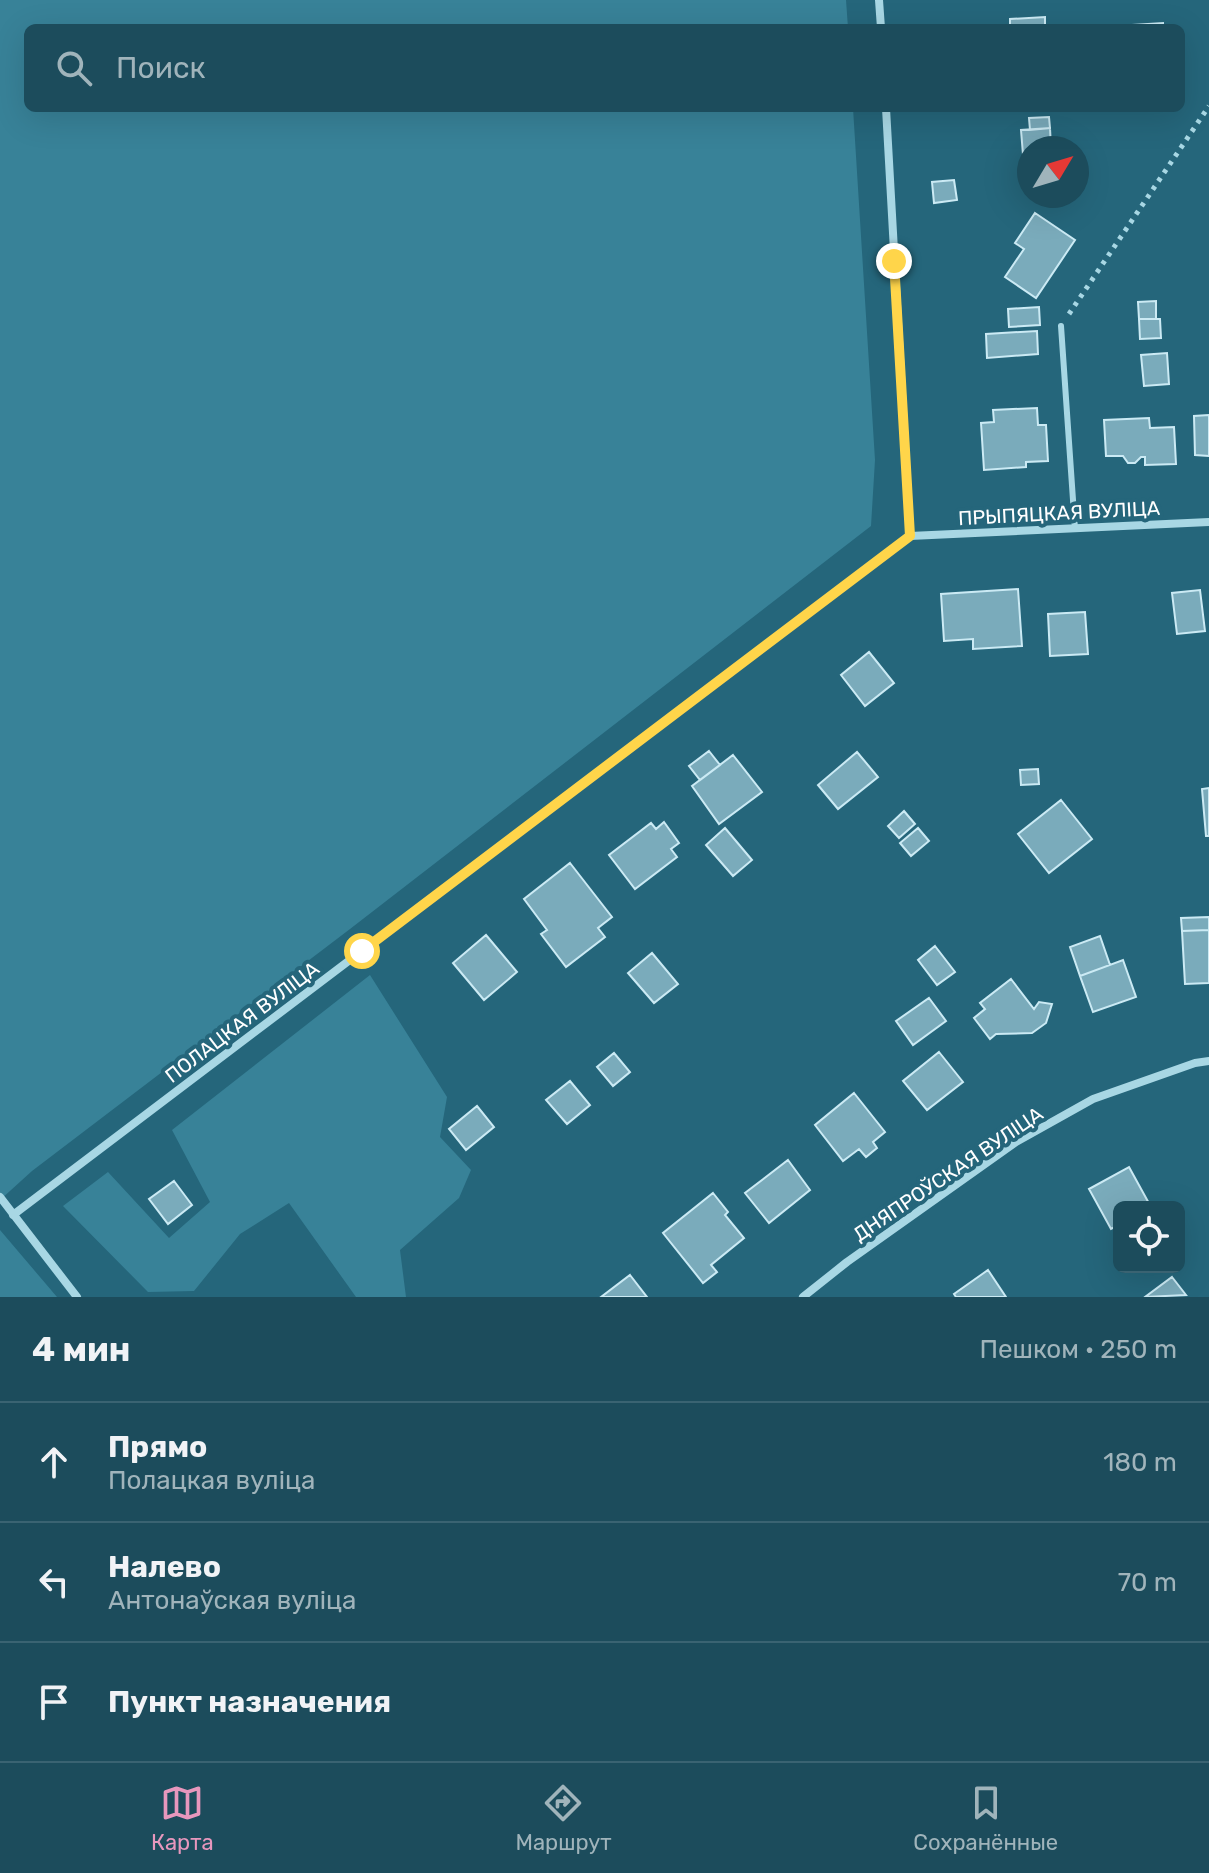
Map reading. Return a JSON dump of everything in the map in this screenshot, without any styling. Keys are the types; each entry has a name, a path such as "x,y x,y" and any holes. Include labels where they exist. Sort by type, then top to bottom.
{"street":[{"path":"879,0 881,24"},
{"path":"886,112 910,536"},
{"name":"ПРЫПЯЦКАЯ ВУЛІЦА","path":"910,536 1209,522"},
{"name":"ПОЛАЦКАЯ ВУЛІЦА","path":"13,1215 910,536"},
{"name":"ДНЯПРОЎСКАЯ ВУЛІЦА","path":"803,1297 847,1262 1016,1142 1093,1099 1195,1063 1209,1061"},
{"path":"0,1197 77,1297"}],"lane":[{"path":"1061,326 1075,529"}],"path":[{"path":"1061,326 1209,106"}],"shaded area":[{"path":"0,0 846,0 848,24 24,24 24,112 853,112 875,460 871,526 32,1171 0,1200"},
{"path":"370,975 447,1097 440,1137 471,1170 459,1198 400,1250 406,1297 356,1297 289,1203 240,1234 194,1291 148,1292 63,1206 108,1172 169,1238 210,1202 172,1130"},
{"path":"0,1230 57,1297 0,1297"}],"building":[{"path":"1045,17 1045,24 1010,24 1010,19"},
{"path":"1049,117 1050,128 1030,130 1029,118"},
{"path":"1050,128 1050,136 1021,136 1021,130"},
{"path":"954,180 957,200 934,203 932,182"},
{"path":"1035,213 1075,240 1036,298 1005,277 1024,249 1015,243"},
{"path":"1156,301 1156,319 1139,319 1138,302"},
{"path":"1039,307 1040,325 1009,327 1008,309"},
{"path":"1139,319 1160,319 1161,338 1140,339"},
{"path":"1037,331 1038,354 987,358 986,334"},
{"path":"1167,353 1169,384 1144,386 1141,355"},
{"path":"1037,408 1038,425 1046,425 1048,461 1026,462 1026,467 984,470 981,423 994,422 993,410"},
{"path":"1209,415 1209,456 1195,455 1194,416"},
{"path":"1149,418 1150,428 1174,427 1176,464 1145,465 1145,457 1128,463 1123,456 1106,456 1104,420"},
{"path":"1018,589 1022,646 973,649 973,639 944,641 941,594"},
{"path":"1200,590 1205,631 1177,634 1172,593"},
{"path":"1085,612 1088,654 1050,656 1048,614"},
{"path":"869,652 894,683 865,706 841,675"},
{"path":"709,751 720,765 700,780 689,766"},
{"path":"857,752 878,777 838,809 818,785"},
{"path":"733,755 762,792 719,824 692,786"},
{"path":"1038,769 1039,784 1021,785 1020,770"},
{"path":"1209,788 1209,836 1206,836 1202,789"},
{"path":"1061,800 1092,839 1049,873 1018,834"},
{"path":"904,811 915,824 899,838 888,826"},
{"path":"664,822 679,843 671,849 677,857 635,889 609,855 651,823 656,829"},
{"path":"725,828 752,860 733,876 706,845"},
{"path":"918,828 929,841 911,856 900,843"},
{"path":"570,863 612,917 598,928 605,937 566,967 541,934 547,930 524,899"},
{"path":"1209,917 1209,930 1182,931 1181,918"},
{"path":"1209,930 1209,983 1185,984 1182,931"},
{"path":"486,935 517,972 484,1000 453,963"},
{"path":"1100,936 1110,965 1080,976 1070,947"},
{"path":"935,946 955,972 937,985 918,960"},
{"path":"652,953 678,984 654,1003 628,973"},
{"path":"1123,960 1136,997 1093,1012 1080,976"},
{"path":"1011,979 1034,1009 1039,1002 1052,1004 1046,1023 1032,1033 996,1034 990,1039 974,1018 985,1009 980,1003"},
{"path":"929,998 946,1021 913,1045 896,1021"},
{"path":"939,1052 963,1082 927,1110 903,1081"},
{"path":"614,1053 630,1072 613,1086 597,1067"},
{"path":"570,1081 590,1105 567,1124 546,1100"},
{"path":"854,1093 885,1132 873,1142 877,1148 866,1157 859,1149 843,1161 815,1125"},
{"path":"477,1106 494,1127 466,1150 449,1129"},
{"path":"788,1160 810,1190 769,1223 745,1193"},
{"path":"1129,1167 1148,1201 1113,1201 1111,1229 1089,1189"},
{"path":"174,1181 192,1205 168,1224 149,1199"},
{"path":"713,1193 728,1212 725,1215 744,1238 711,1265 717,1272 703,1283 663,1233"},
{"path":"988,1270 1006,1297 956,1297 954,1294"},
{"path":"630,1275 647,1297 601,1297"},
{"path":"1172,1277 1186,1295 1145,1297"}],"route":[{"path":"362,951 910,536 894,261"}]}
